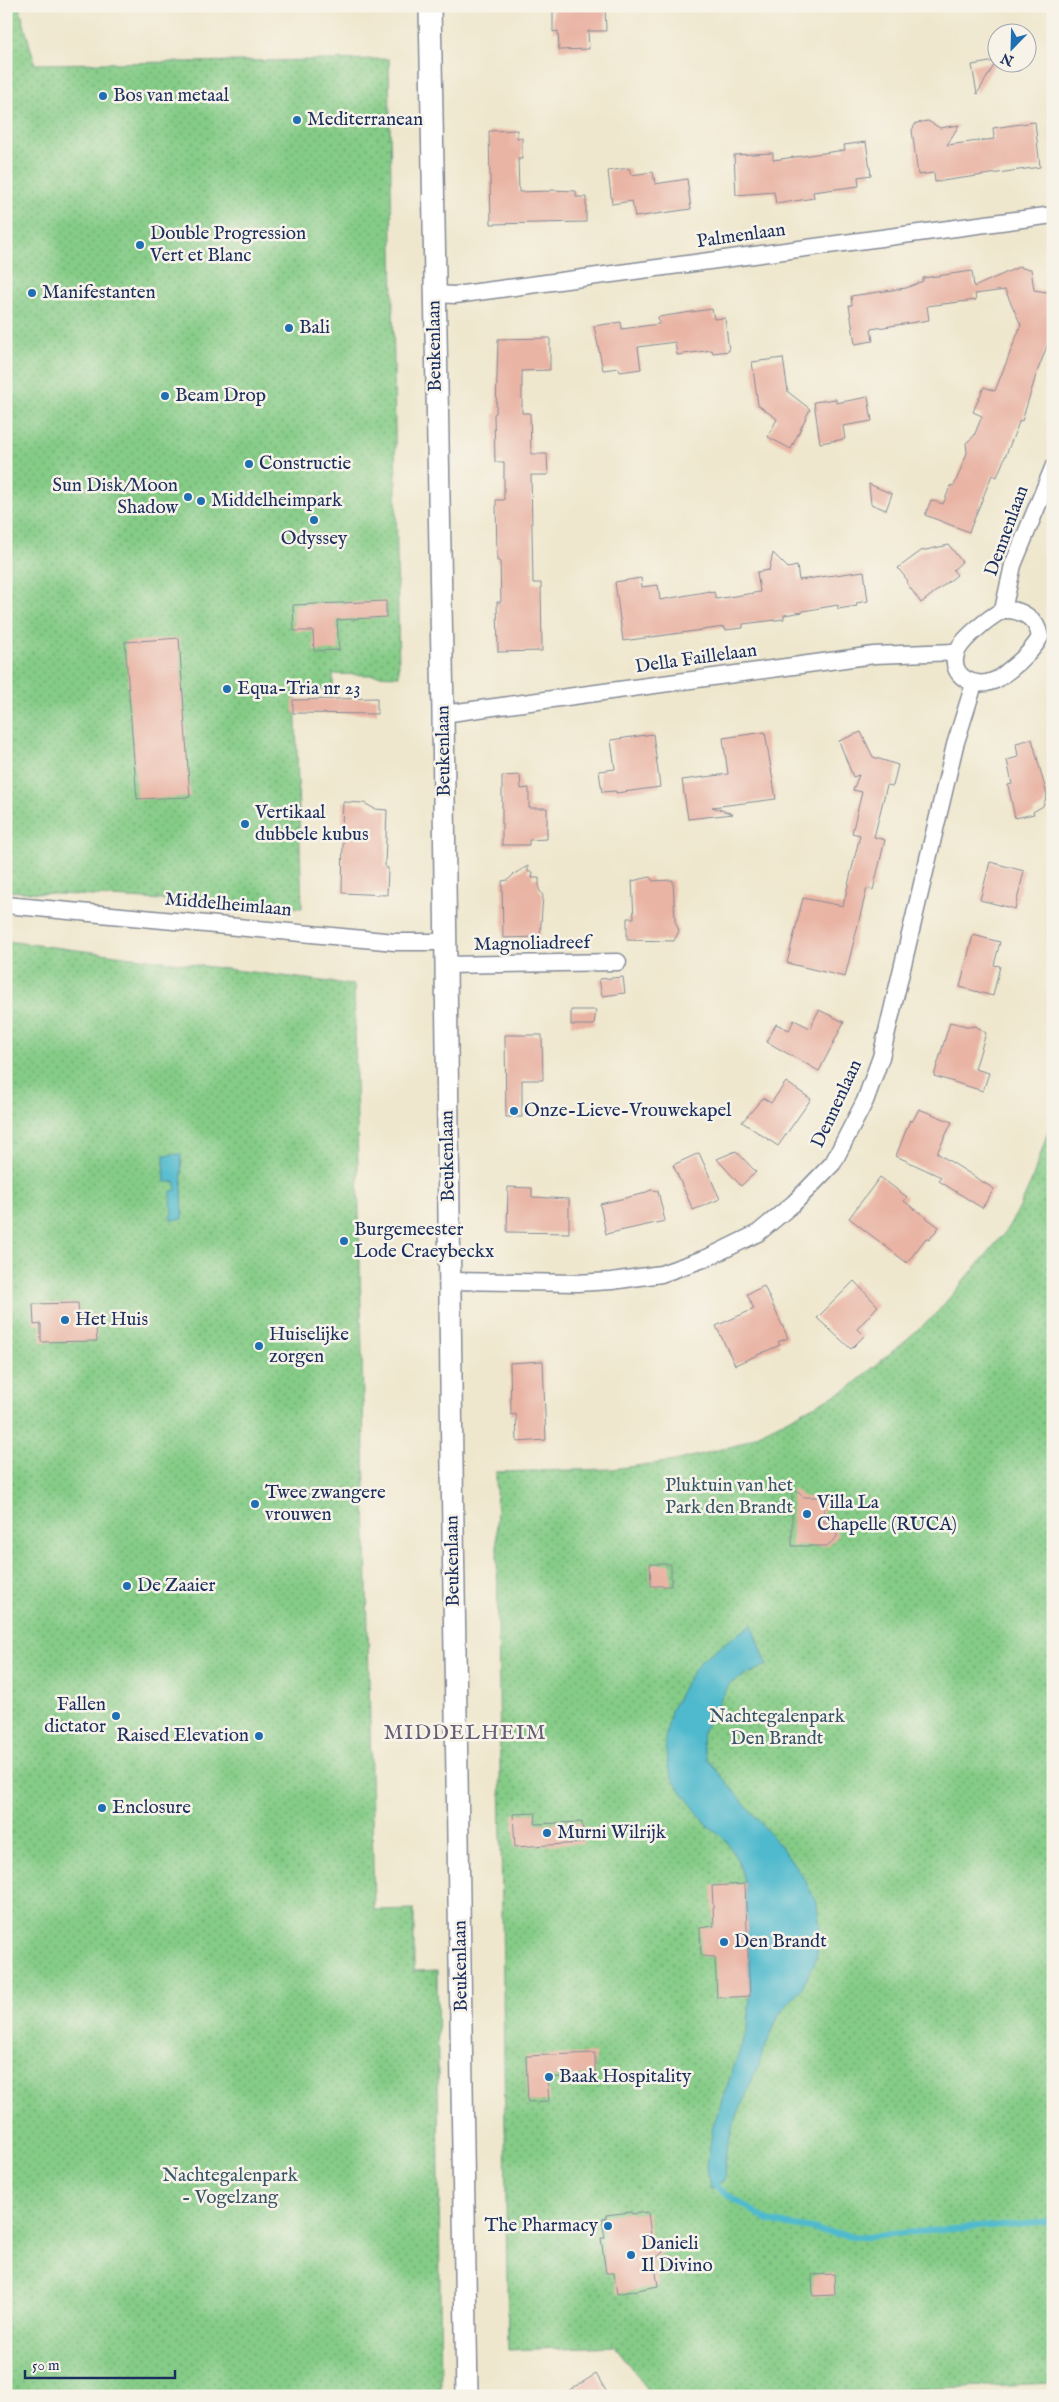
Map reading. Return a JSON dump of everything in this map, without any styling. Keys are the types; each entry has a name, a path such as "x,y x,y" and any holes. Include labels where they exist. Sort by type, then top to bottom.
{"street":[{"name":"Beukenlaan","path":"430,6 443,714 467,2396"},
{"name":"Palmenlaan","path":"434,294 455,295 1053,215"},
{"name":"Dennenlaan","path":"1003,610 1013,565 1053,468"},
{"path":"1003,610 1012,610 1029,617 1046,634 1022,660 994,681 974,684 964,678 955,666 956,652 987,620 1003,610"},
{"name":"Della Faillelaan","path":"443,714 874,656 956,652"},
{"name":"Dennenlaan","path":"450,1281 612,1282 661,1274 709,1257 758,1233 794,1203 832,1164 865,1102 881,1057 955,745 974,684"},
{"name":"Middelheimlaan","path":"6,905 395,942 446,942"},
{"name":"Magnoliadreef","path":"446,965 618,962"}],"green space":[{"name":"Middelheimpark","path":"6,6 19,6 35,64 389,59 399,676 333,674 333,689 295,690 302,908 6,891"},
{"name":"Nachtegalenpark - Vogelzang","path":"6,941 354,985 374,1910 414,1909 414,1971 437,1970 441,2396 6,2396"},
{"name":"Nachtegalenpark Den Brandt","path":"1053,1116 1053,2383 761,2396 653,2396 614,2346 508,2350 496,1472 612,1469 675,1461 737,1445 849,1388 933,1317 1003,1235 1019,1209 1032,1180"}],"water":[{"path":"181,1154 183,1219 172,1220 171,1191 176,1190 176,1182 165,1182 164,1155"},
{"path":"752,1624 767,1665 730,1683 703,1730 702,1744 707,1759 786,1853 805,1880 817,1905 821,1934 815,1962 801,1989 779,2014 733,2126 726,2152 724,2180 710,2190 707,2166 713,2126 748,2027 750,1997 745,1885 739,1863 726,1840 706,1824 673,1780 667,1763 665,1739 671,1711 684,1685 701,1660"}],"building":[{"path":"553,6 605,6 606,31 588,31 589,49 559,50 558,31 553,32"},
{"path":"986,63 986,72 990,72 977,94 972,65"},
{"path":"928,121 940,128 959,125 947,145 994,139 993,128 1035,122 1040,167 935,182 934,173 918,175 912,130 916,123"},
{"path":"517,130 517,138 522,138 522,159 518,159 519,192 576,191 576,197 586,197 586,222 491,224 489,131"},
{"path":"866,142 871,175 858,177 859,186 813,192 814,198 776,204 774,192 736,195 734,155 773,153 773,160 845,150 844,145"},
{"path":"629,168 631,175 653,172 655,184 687,179 691,209 635,217 632,201 612,204 608,171"},
{"path":"1021,266 1022,268 1031,269 1034,290 1053,293 1053,331 1037,372 1022,421 1020,420 997,477 992,475 969,532 925,515 931,500 943,504 951,485 954,486 967,453 966,443 974,436 982,416 973,412 984,387 995,391 1021,325 1005,290 975,294 976,300 927,306 929,320 871,329 873,341 855,344 849,305 852,305 851,296 906,288 923,281 923,278 972,271 974,287"},
{"path":"712,309 714,319 725,318 729,351 713,353 712,350 677,355 675,342 638,347 641,369 620,372 619,368 603,370 594,326 621,322 622,329 659,324 658,317"},
{"path":"550,338 550,370 522,371 522,413 530,413 531,454 547,454 548,475 531,475 533,583 541,583 542,651 498,652 497,602 501,602 500,561 497,561 496,500 504,500 504,462 495,462 494,414 496,413 498,339"},
{"path":"783,358 788,392 810,409 791,449 768,437 777,419 758,405 752,362"},
{"path":"868,397 872,421 843,426 845,439 820,443 814,402 836,399 836,403"},
{"path":"869,484 892,494 886,510 871,504"},
{"path":"949,545 962,562 953,570 957,575 921,603 898,568 921,551"},
{"path":"773,553 788,568 797,566 799,580 864,571 868,601 856,603 857,606 838,609 838,605 784,615 784,619 743,624 743,628 725,630 724,627 623,641 615,582 641,578 642,587 658,585 660,600 710,591 710,593 714,592 716,599 760,592 757,572 769,570"},
{"path":"386,601 386,617 337,620 339,650 314,651 313,631 294,631 293,605"},
{"path":"179,638 190,797 137,799 125,642"},
{"path":"377,698 377,714 293,713 293,700"},
{"path":"765,732 776,799 712,807 733,814 688,819 682,780 728,774 723,738"},
{"path":"861,732 873,757 898,765 893,786 887,785 874,837 885,840 873,890 867,888 845,977 787,963 803,898 843,906 860,835 852,833 862,792 853,790 859,775 853,777 839,741"},
{"path":"653,734 660,787 616,793 616,791 602,792 599,771 615,769 611,740"},
{"path":"1032,739 1047,795 1043,806 1033,812 1034,814 1015,818 1008,785 1012,784 1007,760 1018,757 1016,743"},
{"path":"520,775 521,789 529,788 529,808 547,808 547,839 529,840 529,845 502,845 502,776"},
{"path":"343,802 364,803 375,809 387,810 385,867 388,868 387,895 342,893 343,837 338,832 342,827"},
{"path":"990,862 1024,871 1015,909 980,900"},
{"path":"528,866 528,872 533,872 532,878 539,878 539,889 543,896 540,937 503,938 502,881 508,880"},
{"path":"650,877 653,881 673,880 675,921 679,931 674,941 627,940 627,918 634,918 632,881"},
{"path":"973,935 1000,942 994,965 1000,966 993,996 960,987"},
{"path":"623,977 625,993 602,996 599,979"},
{"path":"571,1010 596,1010 594,1025 571,1025"},
{"path":"819,1010 844,1022 819,1071 767,1042 776,1024 789,1030 794,1020 810,1028"},
{"path":"950,1022 970,1027 976,1026 986,1033 975,1069 989,1073 983,1091 934,1076"},
{"path":"505,1035 542,1035 543,1080 522,1080 522,1117 506,1117"},
{"path":"786,1082 811,1099 778,1146 742,1122 763,1098 771,1103"},
{"path":"919,1109 952,1122 937,1153 994,1189 982,1208 939,1181 941,1177 896,1156 910,1120 912,1122"},
{"path":"736,1151 756,1172 741,1186 717,1159"},
{"path":"699,1153 720,1199 693,1210 673,1165"},
{"path":"880,1177 907,1197 904,1201 939,1227 929,1240 926,1238 907,1263 849,1218"},
{"path":"508,1187 532,1188 532,1197 569,1199 569,1233 507,1232"},
{"path":"651,1190 658,1191 665,1221 606,1234 600,1204"},
{"path":"854,1281 878,1306 857,1329 864,1336 851,1349 817,1318"},
{"path":"764,1286 788,1338 778,1342 780,1345 735,1365 716,1326 754,1309 747,1294"},
{"name":"Het Huis","path":"78,1303 79,1316 95,1316 97,1341 41,1342 41,1324 34,1325 33,1304"},
{"path":"543,1361 546,1440 517,1442 516,1414 511,1415 510,1363"},
{"name":"Villa La Chapelle (RUCA)","path":"792,1488 804,1497 825,1497 823,1522 829,1522 837,1531 837,1537 827,1546 792,1546"},
{"path":"650,1564 671,1564 671,1586 651,1586"},
{"path":"536,1813 535,1824 582,1822 583,1843 515,1847 513,1814"},
{"name":"Den Brandt","path":"745,1884 750,1996 717,1998 715,1957 701,1956 700,1928 714,1926 712,1886"},
{"name":"Baak Hospitality","path":"595,2053 595,2075 547,2078 549,2101 528,2102 526,2056"},
{"name":"Danieli Il Divino","path":"631,2212 632,2214 648,2212 651,2236 661,2244 663,2252 654,2260 658,2286 617,2294 614,2273 606,2273 601,2238 605,2238 602,2219 606,2218 606,2215"},
{"path":"834,2274 835,2295 813,2296 812,2275"},
{"path":"596,2374 609,2396 560,2396"}],"waterway":[{"path":"716,2186 768,2221 853,2237 1053,2221"}],"place":[{"name":"Bos van metaal","path":"103,96"},
{"name":"Mediterranean","path":"297,120"},
{"name":"Double Progression Vert et Blanc","path":"140,245"},
{"name":"Manifestanten","path":"32,293"},
{"name":"Bali","path":"289,328"},
{"name":"Beam Drop","path":"165,396"},
{"name":"Constructie","path":"249,464"},
{"name":"Sun Disk/Moon Shadow","path":"188,497"},
{"name":"Middelheimpark","path":"201,501"},
{"name":"Odyssey","path":"314,520"},
{"name":"Equa-Tria nr 23","path":"227,689"},
{"name":"Vertikaal dubbele kubus","path":"245,824"},
{"name":"Onze-Lieve-Vrouwekapel","path":"514,1111"},
{"name":"Burgemeester Lode Craeybeckx","path":"344,1241"},
{"name":"Het Huis","path":"65,1320"},
{"name":"Huiselijke zorgen","path":"259,1346"},
{"name":"Twee zwangere vrouwen","path":"255,1504"},
{"name":"Villa La Chapelle (RUCA)","path":"807,1514"},
{"name":"De Zaaier","path":"127,1586"},
{"name":"Fallen dictator","path":"116,1716"},
{"name":"Raised Elevation","path":"259,1736"},
{"name":"Enclosure","path":"102,1808"},
{"name":"Murni Wilrijk","path":"547,1833"},
{"name":"Den Brandt","path":"724,1942"},
{"name":"Baak Hospitality","path":"549,2077"},
{"name":"The Pharmacy","path":"608,2226"},
{"name":"Danieli Il Divino","path":"631,2255"}],"district":[{"name":"MIDDELHEIM","path":"465,1733"}],"park label":[{"name":"Pluktuin van het Park den Brandt","path":"729,1497"}]}
